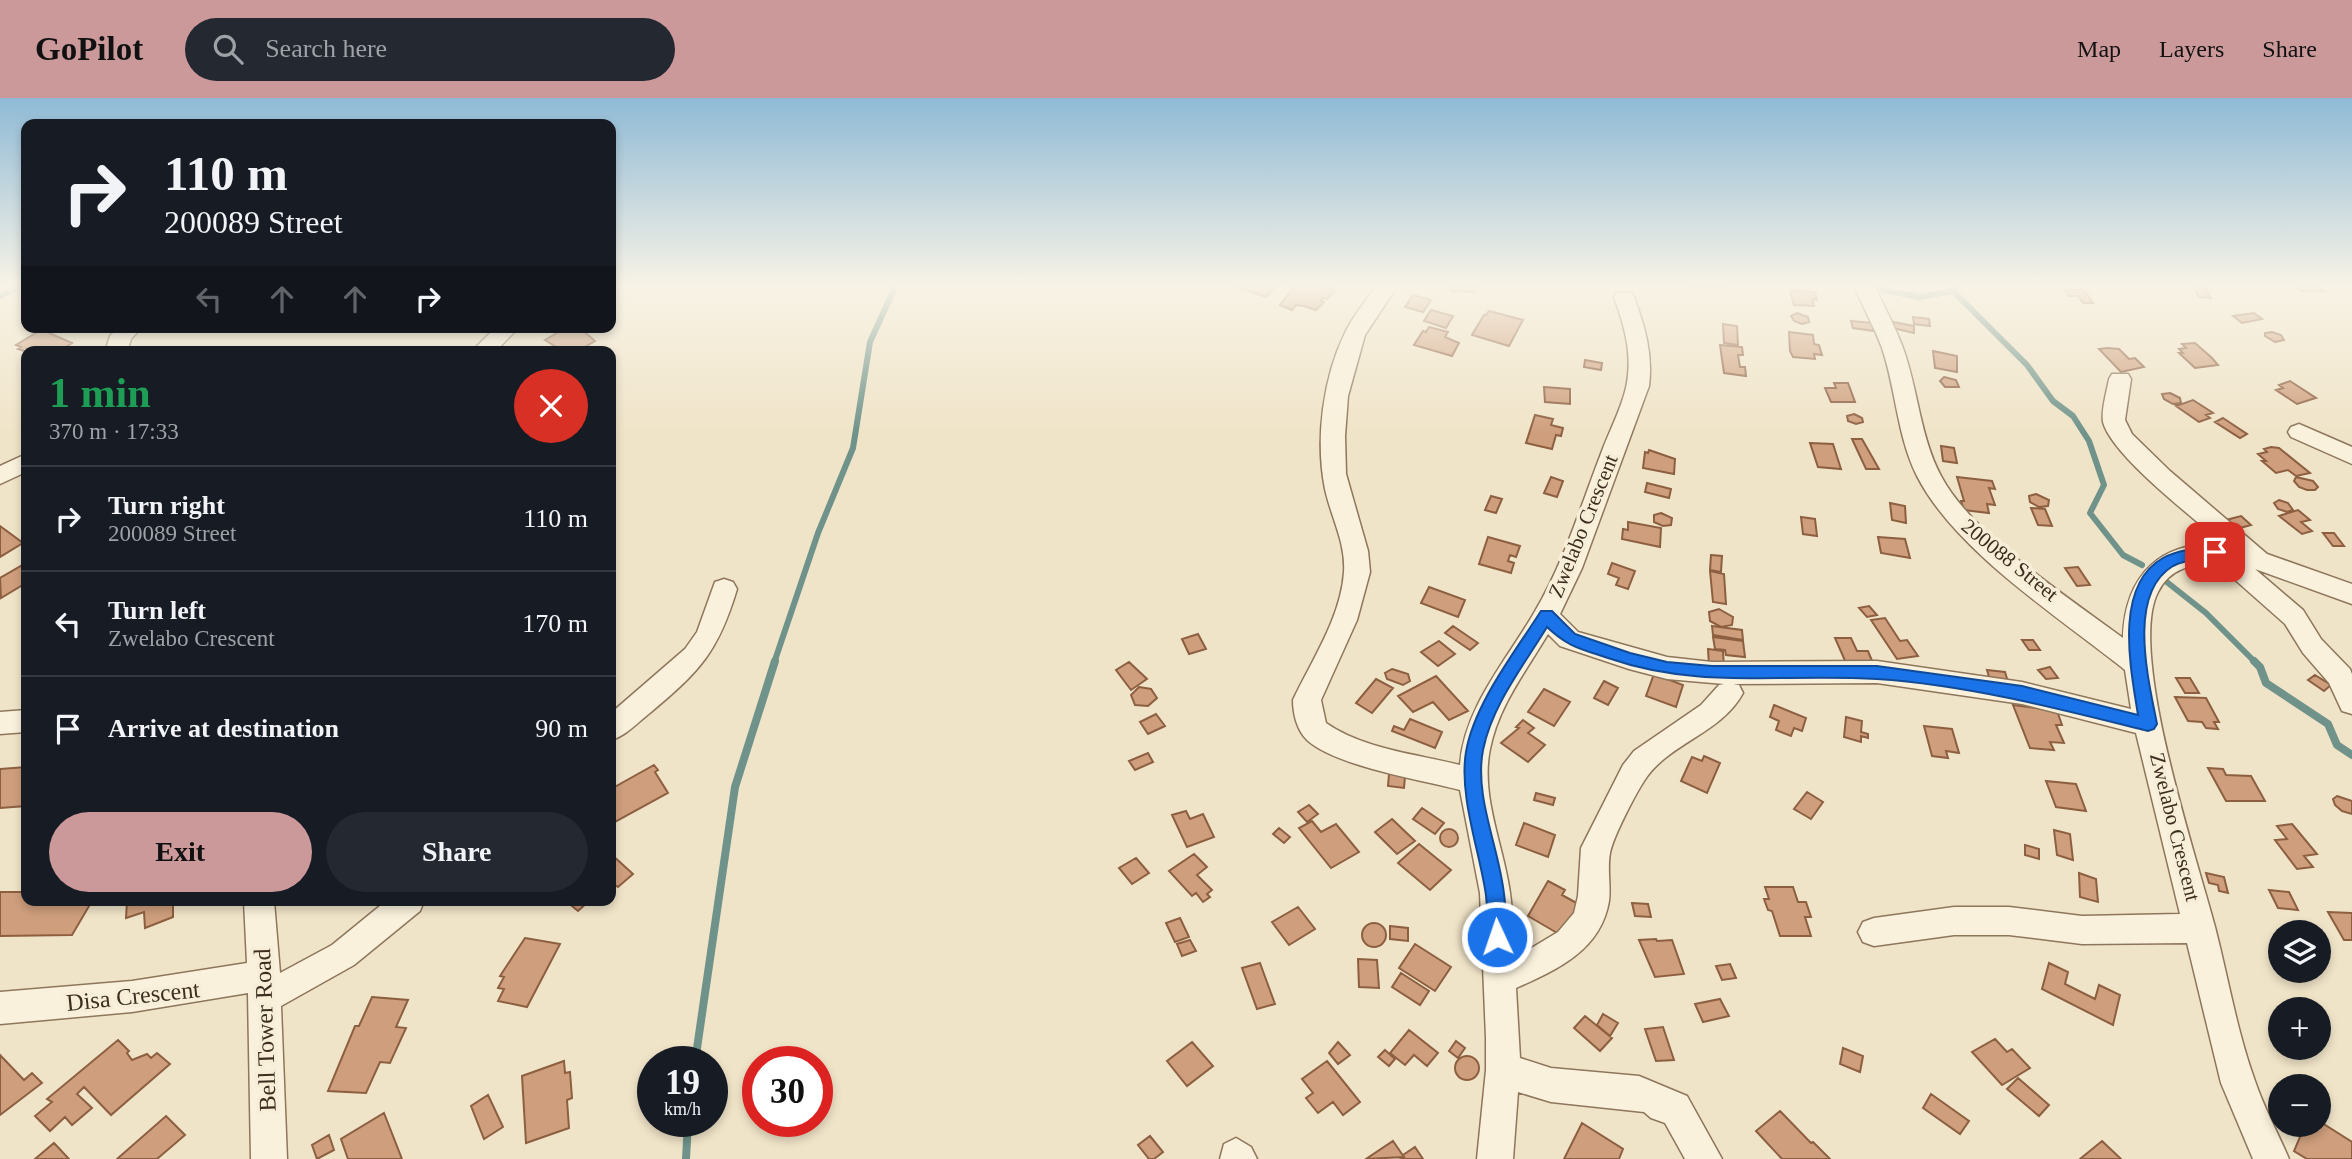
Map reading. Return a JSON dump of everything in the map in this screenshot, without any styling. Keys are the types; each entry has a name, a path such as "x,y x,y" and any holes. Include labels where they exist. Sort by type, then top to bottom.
{"street":[{"path":"1355,335 1344,363 1336,411 1333,467 1336,488 1356,548 1356,586 1307,700 1307,712 1317,732 1344,747 1473,781"},
{"name":"Zwelabo Crescent","path":"1495,1159 1503,1070 1495,893 1473,781 1475,751 1484,721 1503,684 1546,616 1569,568 1638,386 1642,365 1638,335"},
{"name":"200088 Street","path":"1887,335 1927,473 1943,501 1988,548 2138,665"},
{"path":"2120,379 2114,420 2122,438 2162,477 2259,560"},
{"path":"2300,432 2352,456"},
{"path":"0,476 21,465"},
{"path":"2221,552 2294,617 2312,646 2340,677 2352,703"},
{"name":"Zwelabo Crescent","path":"2271,1159 2238,1083 2148,724 2138,665 2136,630 2141,601 2151,578 2168,562 2191,554 2221,552 2259,560 2352,594"},
{"path":"616,725 703,645 724,589"},
{"path":"1546,616 1569,639 1629,659 1667,668 1712,673 1877,672 2022,693 2148,724"},
{"path":"0,723 21,721"},
{"name":"Bell Tower Road","path":"259,906 269,1159"},
{"name":"Disa Crescent","path":"0,1008 104,1001 205,988 264,987 343,955 404,906"},
{"path":"1874,932 1954,921 2009,921 2082,930 2200,928"},
{"path":"1503,1070 1551,1085 1624,1091 1654,1098 1664,1106 1675,1108 1704,1159"}],"lane":[{"path":"1499,980 1540,962 1573,940 1590,916 1594,901 1593,859 1633,774 1644,759 1711,713 1729,693"}],"building":[{"path":"33,335 53,335 72,343 67,346 16,345"},
{"path":"554,335 588,335 595,341 586,346 554,346 545,340"},
{"path":"1421,335 1446,335 1445,337 1459,343 1452,356 1414,345"},
{"path":"1472,335 1515,335 1509,346"},
{"path":"1724,335 1737,335 1738,345 1724,343"},
{"path":"1789,335 1813,335 1814,344 1819,345 1822,355 1814,354 1815,359 1793,357"},
{"path":"2280,335 2284,340 2275,342 2265,336"},
{"path":"2195,343 2218,365 2195,368 2179,353 2183,353 2179,349 2186,348 2182,344"},
{"path":"1720,345 1742,347 1743,355 1738,355 1740,367 1745,367 1746,376 1724,373"},
{"path":"2099,349 2119,349 2129,359 2135,358 2144,367 2121,372"},
{"path":"1933,351 1957,356 1957,372 1935,368"},
{"path":"1585,360 1602,363 1601,370 1584,367"},
{"path":"1944,377 1956,380 1959,387 1945,387 1940,381"},
{"path":"2290,381 2316,398 2297,404 2276,390 2283,388 2279,385"},
{"path":"1834,383 1848,383 1855,402 1831,402 1825,388 1836,388"},
{"path":"1544,387 1570,389 1570,404 1545,402"},
{"path":"2170,393 2180,398 2181,403 2173,404 2164,399 2162,394"},
{"path":"2193,400 2213,413 2206,415 2210,418 2199,422 2176,406"},
{"path":"1854,414 1862,418 1863,422 1856,424 1848,421 1847,416"},
{"path":"1535,415 1553,419 1551,425 1563,428 1561,436 1556,435 1552,449 1526,443"},
{"path":"2223,418 2247,434 2240,438 2215,422"},
{"path":"1852,439 1862,439 1879,469 1866,469"},
{"path":"1810,443 1833,444 1841,469 1818,467"},
{"path":"1941,446 1954,448 1957,463 1943,461"},
{"path":"2279,448 2310,473 2296,476 2288,470 2276,473 2258,454 2267,452 2264,449"},
{"path":"1649,450 1675,459 1674,474 1643,468 1645,452 1648,453"},
{"path":"1551,477 1563,481 1557,497 1544,493"},
{"path":"1957,477 1992,481 1995,489 1989,488 1995,505 1987,504 1989,513 1964,510"},
{"path":"2296,477 2313,481 2318,487 2315,490 2307,490 2299,487 2294,481"},
{"path":"1647,483 1671,489 1669,498 1645,492"},
{"path":"2036,494 2049,500 2048,506 2039,507 2030,502 2029,496"},
{"path":"1491,496 1502,499 1496,513 1485,510"},
{"path":"2279,500 2288,503 2293,510 2287,512 2278,509 2274,503"},
{"path":"1890,503 1905,506 1906,523 1892,520"},
{"path":"2031,508 2045,509 2052,526 2038,525"},
{"path":"2298,510 2310,520 2301,522 2312,531 2302,534 2279,516"},
{"path":"1661,513 1672,518 1671,525 1663,526 1654,522 1654,515"},
{"path":"2241,516 2251,525 2233,530 2222,521"},
{"path":"1801,517 1815,519 1817,536 1803,534"},
{"path":"1628,522 1661,528 1660,547 1622,539 1623,529 1628,530"},
{"path":"0,526 21,544 0,557"},
{"path":"2323,533 2334,533 2344,546 2333,546"},
{"path":"1488,537 1520,546 1516,557 1510,555 1508,561 1514,563 1511,573 1479,564"},
{"path":"1878,537 1905,539 1910,558 1881,553"},
{"path":"1711,555 1722,556 1721,572 1710,570"},
{"path":"1612,563 1635,571 1628,589 1616,585 1619,578 1608,574"},
{"path":"21,566 21,586 1,598 0,578"},
{"path":"2078,567 2090,585 2077,586 2065,568"},
{"path":"1710,571 1724,574 1726,604 1713,602"},
{"path":"1429,587 1465,600 1458,617 1421,603"},
{"path":"1869,606 1877,615 1867,617 1859,608"},
{"path":"1719,609 1733,617 1732,625 1721,627 1710,621 1709,612"},
{"path":"1885,618 1900,641 1907,640 1918,656 1897,659 1871,620"},
{"path":"1453,626 1478,643 1470,650 1445,633"},
{"path":"1712,626 1742,630 1743,640 1713,635"},
{"path":"1198,634 1206,649 1189,654 1182,639"},
{"path":"1713,637 1743,641 1745,657 1726,655 1725,650 1715,649"},
{"path":"1835,638 1851,638 1857,651 1868,651 1873,663 1846,663"},
{"path":"2022,640 2033,640 2040,650 2029,650"},
{"path":"1439,641 1455,654 1438,666 1421,652"},
{"path":"1708,649 1723,651 1724,669 1709,666"},
{"path":"1129,662 1147,679 1131,690 1116,670"},
{"path":"2050,667 2058,678 2046,679 2038,670"},
{"path":"1392,669 1408,674 1410,681 1403,685 1387,679 1385,673"},
{"path":"1987,670 2005,672 2008,682 1990,680"},
{"path":"1654,674 1683,685 1676,707 1646,696"},
{"path":"2315,675 2331,685 2324,691 2308,680"},
{"path":"1436,676 1468,711 1449,720 1433,702 1413,712 1398,696"},
{"path":"2176,678 2190,678 2199,693 2185,693"},
{"path":"1376,679 1393,688 1372,713 1356,703"},
{"path":"1604,681 1618,688 1608,705 1594,698"},
{"path":"1139,687 1151,689 1157,698 1148,706 1135,705 1131,695"},
{"path":"1544,689 1570,702 1554,726 1528,712"},
{"path":"2175,697 2206,698 2219,722 2214,722 2218,729 2206,728 2202,722 2188,721"},
{"path":"1774,705 1806,718 1802,731 1794,728 1791,736 1776,730 1779,721 1770,717"},
{"path":"2013,705 2057,711 2062,725 2056,725 2064,743 2050,742 2054,750 2030,748"},
{"path":"1156,714 1165,726 1148,734 1140,722"},
{"path":"1846,717 1862,721 1861,732 1868,734 1868,738 1861,736 1861,742 1844,737"},
{"path":"1410,719 1442,732 1435,748 1392,731 1394,726 1404,730"},
{"path":"1523,720 1534,728 1528,733 1545,745 1528,762 1501,743 1519,728 1516,727"},
{"path":"1924,726 1952,729 1959,753 1946,751 1948,758 1932,756"},
{"path":"1148,753 1153,762 1135,770 1129,761"},
{"path":"1704,756 1720,763 1707,793 1681,781 1692,757 1702,761"},
{"path":"1390,763 1406,765 1404,788 1388,786"},
{"path":"654,765 658,770 655,772 668,793 616,821 616,786"},
{"path":"21,767 21,806 0,808 0,769"},
{"path":"2208,768 2223,769 2226,775 2251,776 2265,801 2226,801"},
{"path":"2046,781 2076,784 2086,811 2056,807"},
{"path":"1807,792 1823,802 1811,819 1794,809"},
{"path":"1536,793 1555,798 1553,805 1534,800"},
{"path":"2337,796 2352,801 2352,814 2335,805 2333,799"},
{"path":"1309,805 1318,814 1307,822 1298,812"},
{"path":"1422,808 1444,823 1435,834 1413,819"},
{"path":"1186,811 1190,819 1203,814 1214,837 1187,847 1172,815"},
{"path":"1392,819 1415,841 1397,854 1375,832"},
{"path":"1312,821 1321,832 1336,824 1359,852 1331,868 1299,828"},
{"path":"1524,823 1555,835 1548,857 1516,845"},
{"path":"2292,824 2317,854 2304,856 2313,867 2297,869 2275,840 2287,839 2277,826"},
{"path":"1279,828 1290,837 1284,843 1273,834"},
{"path":"1445,829 1453,829 1458,838 1456,845 1445,847 1440,842 1440,834"},
{"path":"2054,830 2070,834 2073,860 2057,855"},
{"path":"1419,844 1451,870 1430,890 1398,863"},
{"path":"2025,845 2039,849 2039,859 2025,855"},
{"path":"1194,854 1207,867 1197,875 1212,890 1207,894 1210,897 1203,902 1196,893 1192,896 1169,871"},
{"path":"1136,858 1149,873 1132,884 1119,868"},
{"path":"616,859 633,874 618,887 616,886"},
{"path":"2079,873 2096,879 2098,902 2080,897"},
{"path":"2206,873 2224,877 2228,893 2219,891 2218,885 2209,883"},
{"path":"1548,881 1565,890 1562,895 1582,906 1564,937 1528,916"},
{"path":"1765,887 1793,887 1798,902 1806,902 1811,917 1805,917 1811,936 1780,936 1772,911 1768,910 1764,899 1769,899"},
{"path":"2269,890 2289,892 2298,910 2278,908"},
{"path":"0,892 21,892 21,906 89,906 72,935 0,936"},
{"path":"1632,903 1648,904 1651,917 1635,916"},
{"path":"127,906 173,906 173,917 145,928 144,912 126,918"},
{"path":"1298,907 1315,929 1289,945 1272,922"},
{"path":"2328,912 2352,913 2352,940 2344,940"},
{"path":"1180,918 1189,937 1175,942 1166,923"},
{"path":"1374,923 1385,930 1386,935 1379,946 1374,947 1363,940 1362,935 1369,924"},
{"path":"1390,926 1408,928 1408,941 1390,939"},
{"path":"525,938 560,944 527,1007 498,1001 504,989 498,988 504,977 500,976"},
{"path":"1190,940 1196,951 1182,956 1177,944"},
{"path":"1639,940 1672,940 1684,974 1655,977"},
{"path":"1415,944 1451,967 1435,991 1399,968"},
{"path":"1358,959 1377,960 1379,988 1359,987"},
{"path":"1260,963 1275,1004 1257,1009 1242,968"},
{"path":"2049,963 2068,972 2065,984 2095,999 2099,985 2120,995 2113,1025 2042,989"},
{"path":"1730,964 1736,978 1722,980 1716,966"},
{"path":"1401,973 1429,991 1420,1005 1392,987"},
{"path":"372,997 408,1000 396,1027 406,1028 390,1063 380,1062 366,1093 328,1091 355,1026 359,1026"},
{"path":"1720,999 1729,1016 1703,1022 1695,1004"},
{"path":"1603,1014 1618,1023 1610,1036 1597,1025"},
{"path":"1585,1016 1612,1038 1600,1051 1574,1028"},
{"path":"1663,1027 1674,1060 1656,1061 1645,1029"},
{"path":"1409,1030 1438,1053 1427,1066 1414,1055 1405,1065 1390,1053"},
{"path":"1995,1039 2007,1052 2012,1049 2030,1068 2002,1085 1972,1052"},
{"path":"118,1040 129,1051 127,1053 132,1060 147,1054 151,1058 157,1053 170,1064 111,1115 84,1087 77,1094 92,1108 72,1125 65,1117 50,1131 35,1116 52,1102 47,1099"},
{"path":"1456,1041 1465,1048 1458,1058 1449,1051"},
{"path":"1192,1042 1213,1066 1187,1086 1167,1061"},
{"path":"1338,1042 1350,1055 1338,1064 1329,1053"},
{"path":"1843,1048 1863,1056 1860,1072 1840,1064"},
{"path":"1385,1050 1395,1059 1389,1066 1378,1057"},
{"path":"0,1055 24,1080 32,1073 42,1083 0,1115"},
{"path":"1467,1056 1476,1059 1479,1068 1476,1077 1467,1080 1458,1077 1455,1068 1458,1059"},
{"path":"564,1061 565,1073 570,1072 572,1098 567,1100 569,1128 526,1143 522,1076"},
{"path":"1327,1061 1360,1102 1343,1115 1333,1102 1318,1113 1306,1098 1313,1093 1302,1079"},
{"path":"2018,1078 2049,1105 2039,1116 2007,1089"},
{"path":"1931,1094 1969,1121 1960,1134 1923,1108"},
{"path":"488,1095 503,1127 484,1139 471,1106"},
{"path":"1780,1111 1830,1159 1782,1159 1756,1131"},
{"path":"384,1113 402,1159 348,1159 341,1139"},
{"path":"166,1116 185,1135 157,1159 117,1159"},
{"path":"1582,1123 1623,1149 1619,1159 1564,1159"},
{"path":"2331,1129 2352,1142 2352,1159 2307,1159 2294,1151 2300,1137 2331,1137"},
{"path":"329,1135 334,1150 317,1159 312,1145"},
{"path":"1150,1136 1163,1152 1154,1159 1149,1159 1138,1145"},
{"path":"1393,1141 1404,1157 1366,1159"},
{"path":"2102,1141 2121,1159 2080,1159"},
{"path":"54,1143 69,1159 35,1159"},
{"path":"1415,1147 1423,1159 1401,1159 1403,1155"}],"waterway":[{"path":"774,663 818,533 853,448 873,335"},
{"path":"1997,335 2027,365 2053,401 2073,416 2089,441 2104,485 2090,513 2123,555 2142,565"},
{"path":"2163,579 2206,613 2260,667 2266,683 2328,724 2337,745 2352,755"},
{"path":"697,1046 735,787 775,661"},
{"path":"686,1159 687,1137"}],"route":[{"path":"1497,937 1495,893 1473,781 1475,751 1484,721 1503,684 1546,616 1558,624 1569,639 1629,659 1667,668 1712,673 1877,672 2022,693 2148,724 2138,665 2136,630 2141,601 2151,578 2168,562 2191,554 2215,552"}]}
